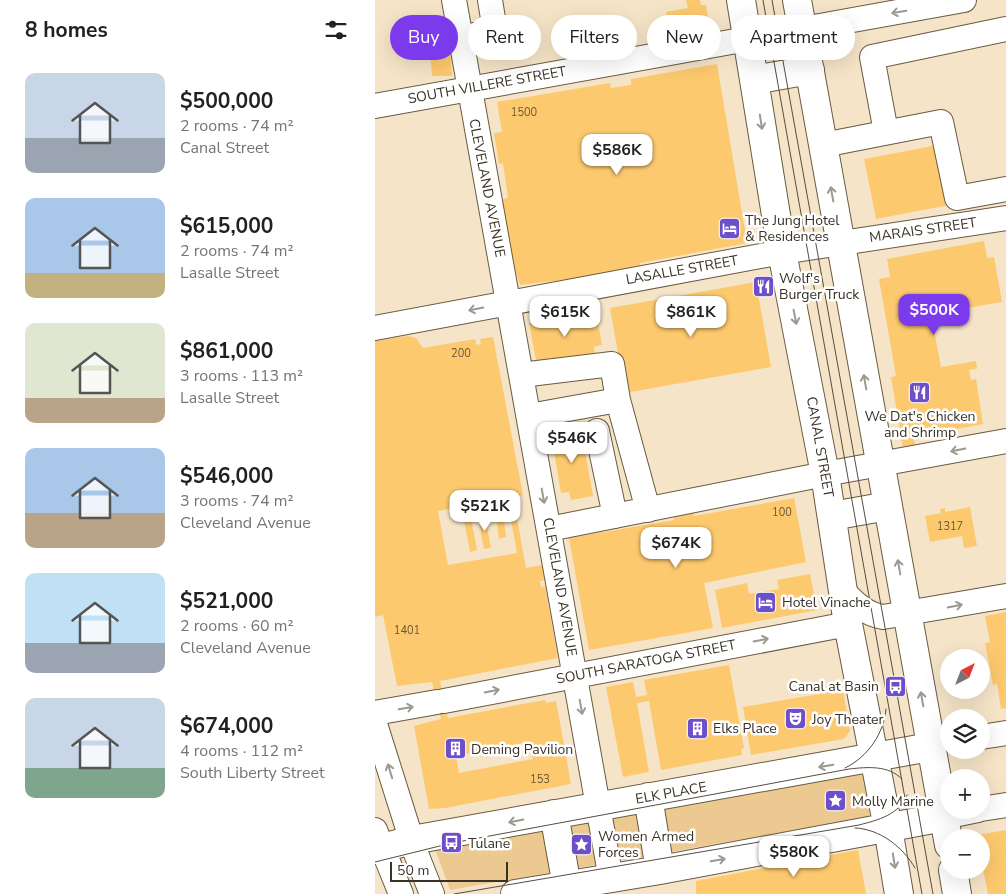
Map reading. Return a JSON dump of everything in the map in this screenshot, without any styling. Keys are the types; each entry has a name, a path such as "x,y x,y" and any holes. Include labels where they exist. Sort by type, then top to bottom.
{"main road":[{"name":"CANAL STREET","path":"741,0 743,15"},
{"path":"797,0 800,15"},
{"name":"CANAL STREET","path":"751,60 782,252 825,474 848,624 899,894"},
{"path":"808,60 907,614 939,745 940,769"},
{"path":"754,80 810,70"},
{"path":"832,516 888,506"},
{"name":"ELK PLACE","path":"377,843 412,840 939,745"},
{"path":"648,797 660,870"},
{"path":"554,814 567,886"},
{"path":"515,894 611,879 940,818"},
{"path":"954,879 957,894"}],"street":[{"name":"CLEVELAND AVENUE","path":"453,0 576,675 611,879"},
{"path":"460,38 495,31 490,0"},
{"name":"SOUTH VILLERE STREET","path":"855,20 964,0"},
{"path":"886,132 872,57 1006,29"},
{"name":"SOUTH VILLERE STREET","path":"375,106 731,42"},
{"path":"823,145 941,122 957,198 1006,189"},
{"name":"MARAIS STREET","path":"782,252 1006,218"},
{"name":"LASALLE STREET","path":"375,328 782,252"},
{"path":"521,374 612,364 618,400 648,510"},
{"path":"529,416 618,400"},
{"path":"597,431 615,516"},
{"path":"549,530 825,474 1006,441"},
{"path":"843,591 859,607 873,615 883,617 1006,596"},
{"name":"SOUTH SARATOGA STREET","path":"375,713 848,624"},
{"path":"375,724 412,840 432,894"},
{"path":"990,736 1006,733"},
{"path":"990,808 1006,804"},
{"path":"377,843 401,894"}],"shaded area":[{"path":"862,770 870,817 450,890 435,849"}],"building":[{"path":"686,0 700,0 701,5 706,5 708,15 666,15 666,12 688,8"},
{"path":"431,60 451,60 452,76 432,76"},
{"path":"717,64 747,243 640,263 641,269 564,283 564,280 520,285 494,201 508,198 503,163 499,164 494,133 502,132 497,102 610,83 611,88 631,85 631,79"},
{"path":"938,145 949,205 876,219 864,159"},
{"path":"984,241 987,258 994,257 1002,302 931,314 941,367 976,361 977,369 969,370 971,380 976,379 983,424 914,437 915,445 903,447 891,377 896,376 879,279 890,277 887,259"},
{"path":"756,282 771,367 625,393 610,308"},
{"path":"588,312 591,324 598,323 602,345 594,347 595,355 537,365 529,323"},
{"path":"408,336 416,338 423,348 475,339 476,345 481,344 480,339 493,337 523,495 513,497 526,568 542,565 545,580 540,581 541,587 545,586 558,658 440,681 448,718 545,700 546,703 556,701 571,784 445,808 429,809 414,726 441,719 432,682 397,686 383,615 375,617 375,341","holes":["507,498 517,553 448,565 438,511","529,742 533,759 459,773 456,756"]},
{"path":"581,428 593,496 571,500 569,492 561,493 551,433"},
{"path":"794,498 806,562 704,583 713,628 589,650 569,538 674,520 673,514 693,511 694,516"},
{"path":"970,507 977,546 964,548 962,536 930,542 925,516 941,513 940,509 945,508 945,512"},
{"path":"485,516 491,548 484,549 478,517"},
{"path":"471,519 477,550 470,552 464,520"},
{"path":"504,520 506,537 499,539 497,521"},
{"name":"Hotel Vinache","path":"810,574 817,610 722,628 715,590 747,583 749,594 779,589 777,580"},
{"path":"1006,612 1006,708 1001,709 997,684 993,685 990,669 990,649 986,649 985,643 990,642 985,616"},
{"name":"Elks Place","path":"729,665 744,748 741,749 742,755 661,770 649,701 637,703 649,772 623,777 606,687 633,682 636,697 647,695 644,680"},
{"name":"Joy Theater","path":"843,690 850,731 844,739 751,755 743,707"},
{"path":"1006,830 1006,894 988,894 985,879 990,879 990,833"},
{"path":"858,850 866,894 696,894 696,881"}],"tram line":[{"path":"763,0 922,894"},
{"path":"772,0 933,894"},
{"path":"845,768 868,751 882,727 886,709"},
{"path":"375,862 452,843 849,769 884,769 902,779"},
{"path":"454,894 859,825 887,816 899,807 907,795"},
{"path":"855,828 873,832 890,840 904,853 915,868"}],"place":[{"name":"The Jung Hotel & Residences","path":"729,228"},
{"name":"Wolf's Burger Truck","path":"763,286"},
{"name":"We Dat's Chicken and Shrimp","path":"920,393"},
{"name":"Hotel Vinache","path":"766,602"},
{"name":"Canal at Basin","path":"895,686"},
{"name":"Joy Theater","path":"796,719"},
{"name":"Elks Place","path":"697,728"},
{"name":"Deming Pavilion","path":"455,749"},
{"name":"Molly Marine","path":"836,801"},
{"name":"Tulane","path":"452,843"},
{"name":"Women Armed Forces","path":"582,844"}]}
